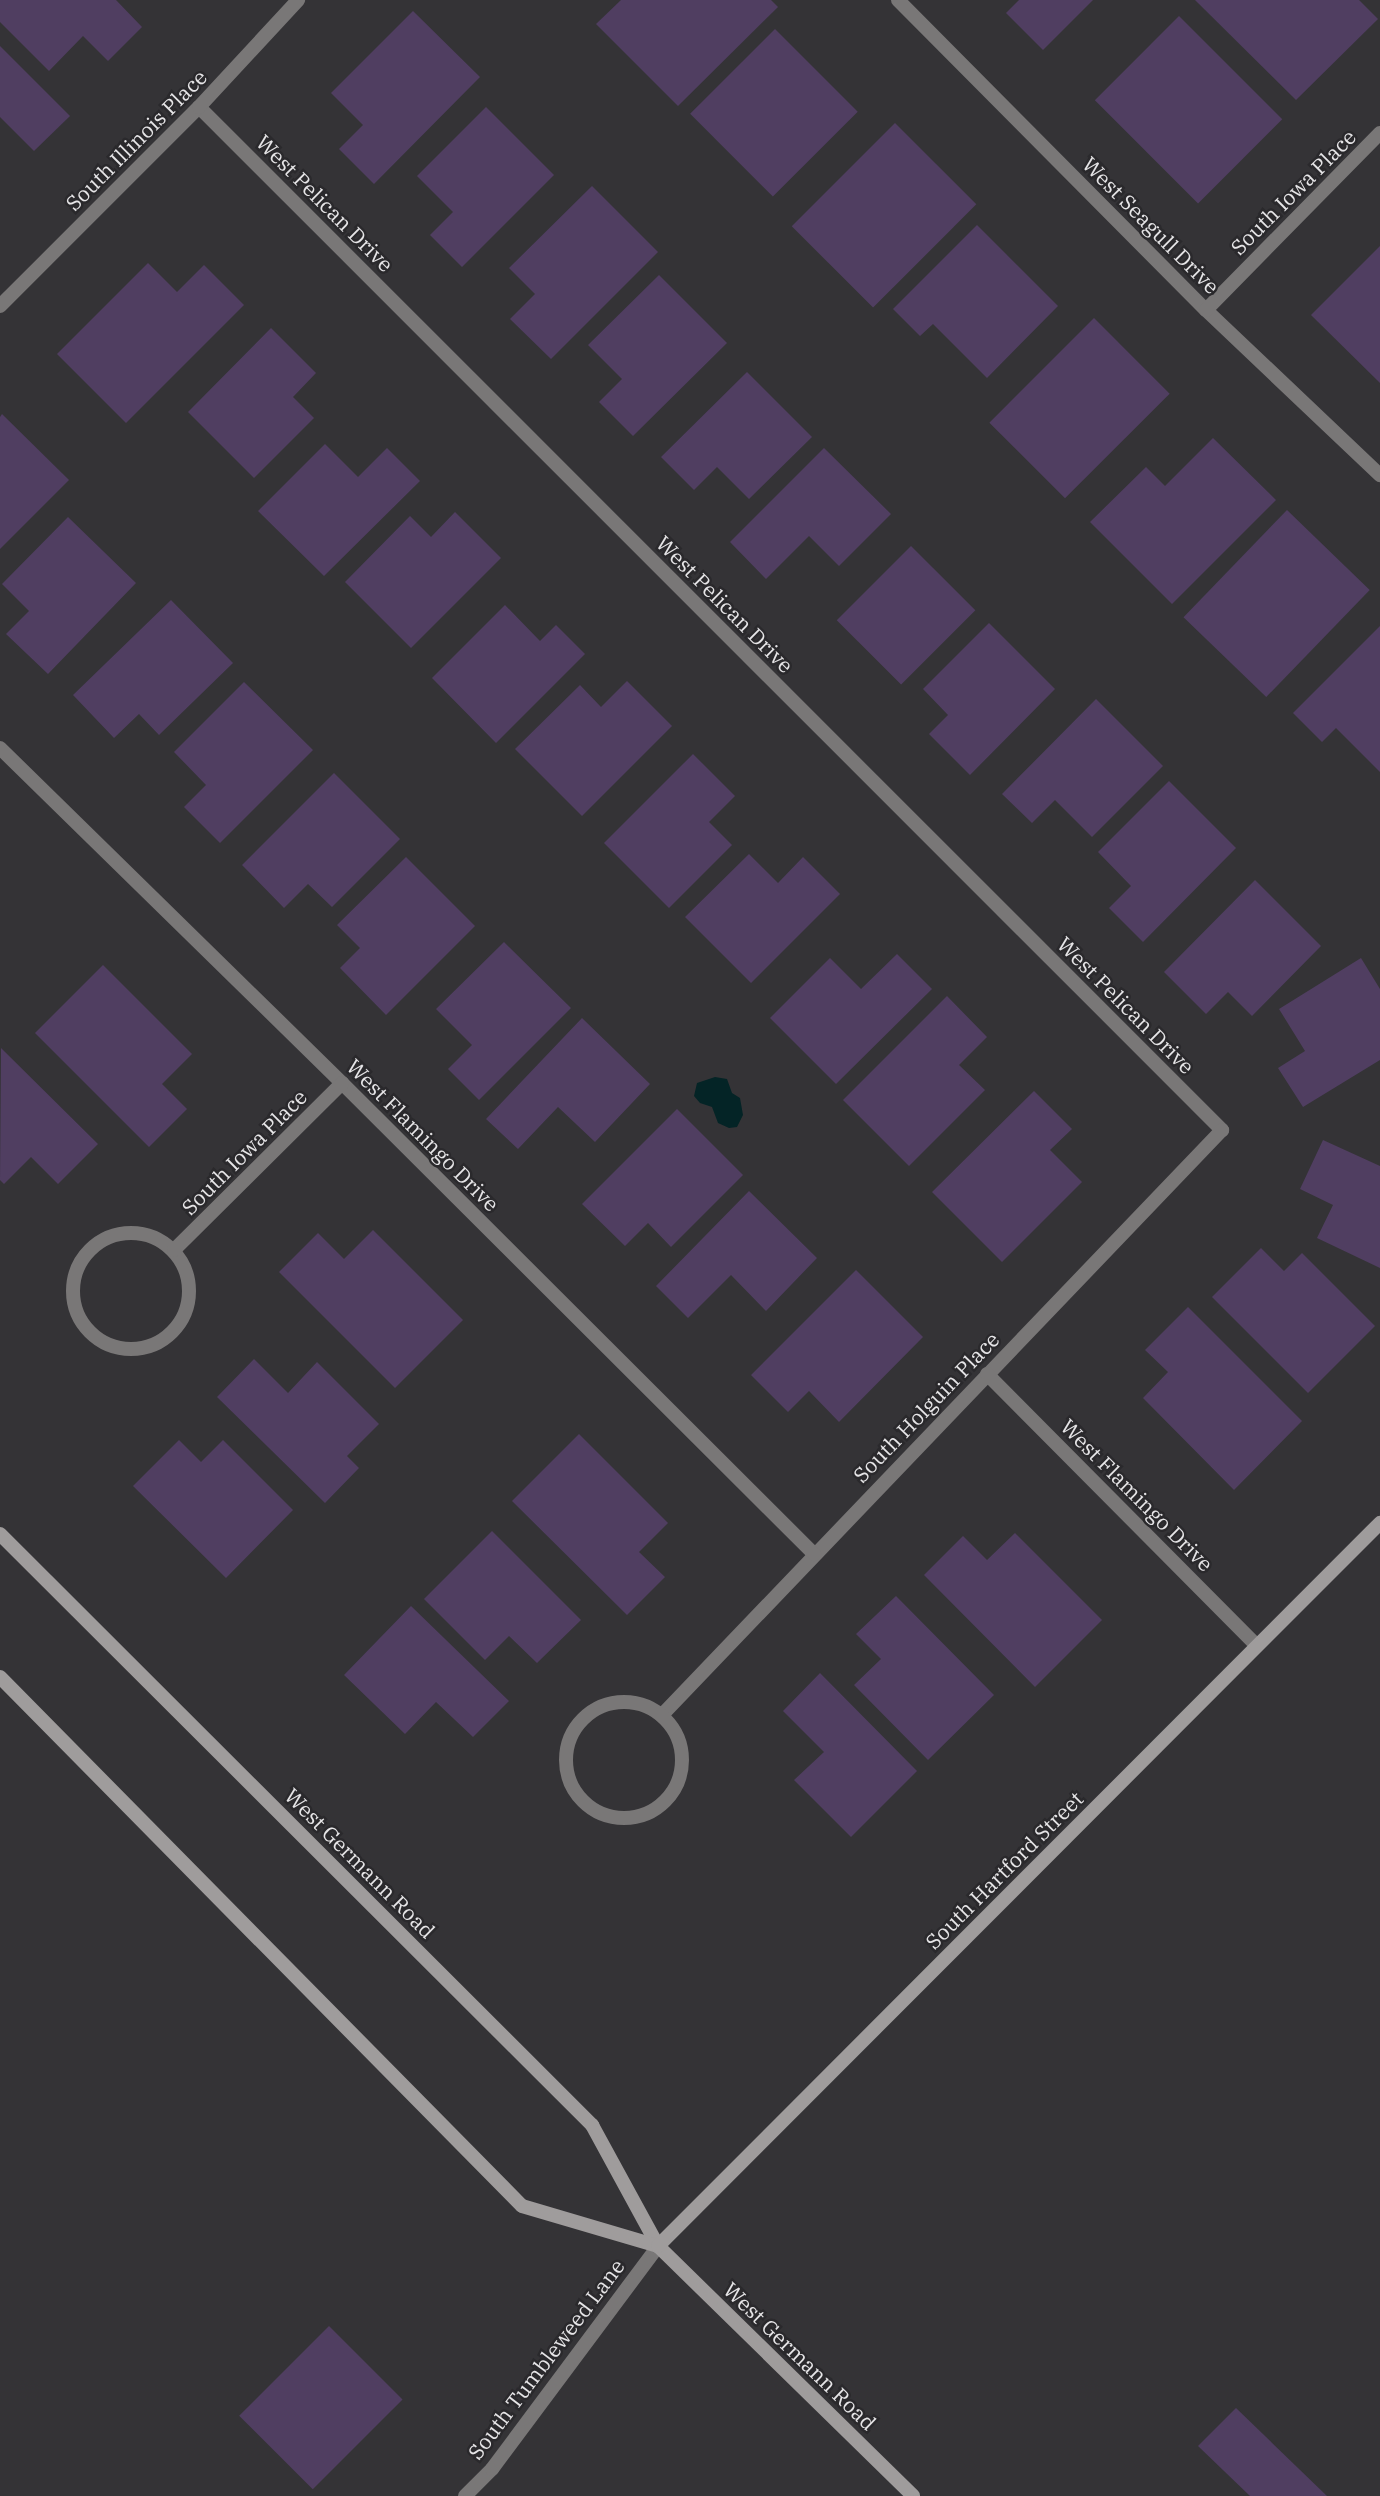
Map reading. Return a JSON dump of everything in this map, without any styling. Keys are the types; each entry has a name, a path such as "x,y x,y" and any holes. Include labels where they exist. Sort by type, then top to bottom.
{"main road":[{"name":"South Hartford Street","path":"658,2246 1380,1523"},
{"name":"West Germann Road","path":"0,1534 592,2125 658,2246 913,2496"},
{"name":"West Germann Road","path":"0,1677 522,2206 658,2246"}],"street":[{"name":"South Illinois Place","path":"0,306 199,107 298,0"},
{"name":"West Seagull Drive","path":"898,0 1206,310 1380,475"},
{"name":"West Pelican Drive","path":"199,107 1222,1130"},
{"name":"South Iowa Place","path":"1206,310 1380,133"},
{"name":"West Flamingo Drive","path":"0,748 342,1083 814,1554"},
{"name":"South Iowa Place","path":"174,1250 342,1083"},
{"name":"South Holguin Place","path":"662,1715 1222,1130"},
{"path":"131,1233 158,1239 174,1250 185,1267 190,1286 188,1305 181,1323 167,1337 150,1346 130,1350 111,1346 94,1336 81,1322 74,1304 72,1285 77,1266 88,1250 103,1239 131,1233"},
{"name":"West Flamingo Drive","path":"987,1374 1257,1646"},
{"path":"627,1701 645,1705 662,1715 675,1730 682,1748 682,1768 676,1786 665,1802 649,1813 630,1818 611,1817 593,1810 578,1796 569,1779 565,1760 568,1741 577,1725 590,1711 608,1703 627,1701"},
{"name":"South Tumbleweed Lane","path":"465,2496 492,2469 658,2246"}],"water":[{"path":"715,1077 727,1079 732,1093 740,1098 743,1115 737,1127 729,1128 718,1123 712,1107 700,1103 694,1096 697,1083"}],"building":[{"path":"0,0 116,0 142,27 108,61 83,36 49,71 0,22"},
{"path":"621,0 771,0 778,7 678,106 596,24"},
{"path":"1019,0 1093,0 1043,50 1006,13"},
{"path":"1195,0 1359,0 1378,19 1296,100"},
{"path":"413,11 480,77 374,184 339,149 363,125 331,93"},
{"path":"1179,16 1282,119 1198,203 1095,100"},
{"path":"775,29 858,112 773,197 690,114"},
{"path":"0,46 70,116 34,151 0,117"},
{"path":"486,107 554,175 462,267 430,235 453,212 417,176"},
{"path":"895,123 976,204 873,308 792,226"},
{"path":"592,186 658,252 551,359 510,319 535,294 509,268"},
{"path":"977,225 1058,306 987,378 933,324 920,336 893,309"},
{"path":"1380,246 1380,383 1311,315"},
{"path":"148,263 177,292 204,265 244,305 126,423 57,354"},
{"path":"659,275 727,343 633,436 599,402 622,379 588,345"},
{"path":"1094,318 1170,394 1065,498 989,423"},
{"path":"271,328 316,373 293,397 314,418 254,478 188,412"},
{"path":"747,372 812,437 749,499 717,467 694,490 661,457"},
{"path":"2,414 69,480 0,549 0,417"},
{"path":"1213,438 1276,500 1172,604 1090,522 1146,467 1165,486"},
{"path":"325,444 358,477 387,448 420,481 324,576 258,511"},
{"path":"824,448 891,514 839,566 809,536 766,579 730,542"},
{"path":"1287,510 1370,590 1266,697 1183,617"},
{"path":"455,512 501,558 411,648 345,582 410,516 431,537"},
{"path":"68,517 136,583 48,674 6,634 29,611 2,584"},
{"path":"911,546 975,610 901,685 837,620"},
{"path":"171,600 233,663 159,735 139,714 114,738 73,695"},
{"path":"505,605 540,641 556,625 585,654 496,743 432,678"},
{"path":"989,623 1055,689 970,775 929,734 948,715 923,689"},
{"path":"1380,626 1380,772 1336,728 1322,742 1293,713"},
{"path":"627,681 672,726 582,816 515,749 580,685 601,707"},
{"path":"244,682 313,750 220,843 184,807 206,785 174,752"},
{"path":"1096,699 1163,766 1092,837 1055,800 1032,823 1002,794"},
{"path":"693,754 735,796 709,822 732,845 669,908 604,843"},
{"path":"334,773 400,839 332,907 308,884 284,908 242,865"},
{"path":"1169,781 1236,848 1143,942 1109,908 1131,886 1098,852"},
{"path":"749,854 778,883 803,857 840,894 751,983 685,917"},
{"path":"406,857 475,926 386,1015 340,968 360,948 337,925"},
{"path":"1255,880 1321,946 1252,1016 1228,992 1206,1014 1164,972"},
{"path":"504,942 571,1008 479,1100 448,1069 472,1045 436,1009"},
{"path":"897,954 932,989 836,1084 770,1018 830,958 861,989"},
{"path":"1361,958 1380,989 1380,1060 1303,1107 1278,1068 1305,1051 1279,1009"},
{"path":"103,965 192,1054 162,1084 187,1109 149,1147 35,1033"},
{"path":"947,996 987,1037 959,1065 985,1090 909,1166 843,1100"},
{"path":"582,1018 650,1084 595,1142 558,1107 518,1149 486,1119"},
{"path":"1,1048 98,1144 58,1184 31,1157 4,1184 0,1180"},
{"path":"1034,1091 1072,1129 1050,1150 1082,1182 1002,1262 932,1192"},
{"path":"677,1109 743,1175 671,1247 648,1223 625,1246 582,1204"},
{"path":"1323,1140 1380,1166 1380,1268 1317,1238 1333,1205 1300,1189"},
{"path":"749,1191 817,1258 766,1311 731,1275 688,1318 656,1286"},
{"path":"373,1230 463,1320 395,1388 279,1272 318,1233 344,1259"},
{"path":"1261,1248 1284,1271 1302,1253 1375,1326 1308,1393 1212,1297"},
{"path":"856,1270 923,1337 839,1422 809,1391 788,1412 751,1375"},
{"path":"1188,1307 1302,1421 1234,1490 1143,1398 1168,1372 1145,1350"},
{"path":"254,1359 288,1393 317,1362 379,1424 347,1456 359,1468 325,1503 217,1397"},
{"path":"579,1434 668,1523 639,1552 665,1577 627,1615 512,1501"},
{"path":"179,1440 201,1462 223,1440 293,1510 226,1578 133,1486"},
{"path":"492,1531 581,1620 537,1663 509,1636 485,1660 424,1599"},
{"path":"1015,1533 1102,1620 1035,1687 924,1575 963,1536 987,1560"},
{"path":"896,1596 994,1695 928,1760 854,1685 881,1659 856,1634"},
{"path":"411,1606 509,1701 473,1737 436,1702 405,1734 344,1675"},
{"path":"820,1673 917,1771 851,1837 794,1780 824,1752 783,1711"},
{"path":"329,2326 403,2400 313,2489 239,2416"},
{"path":"1236,2408 1327,2496 1250,2496 1198,2446"}]}
